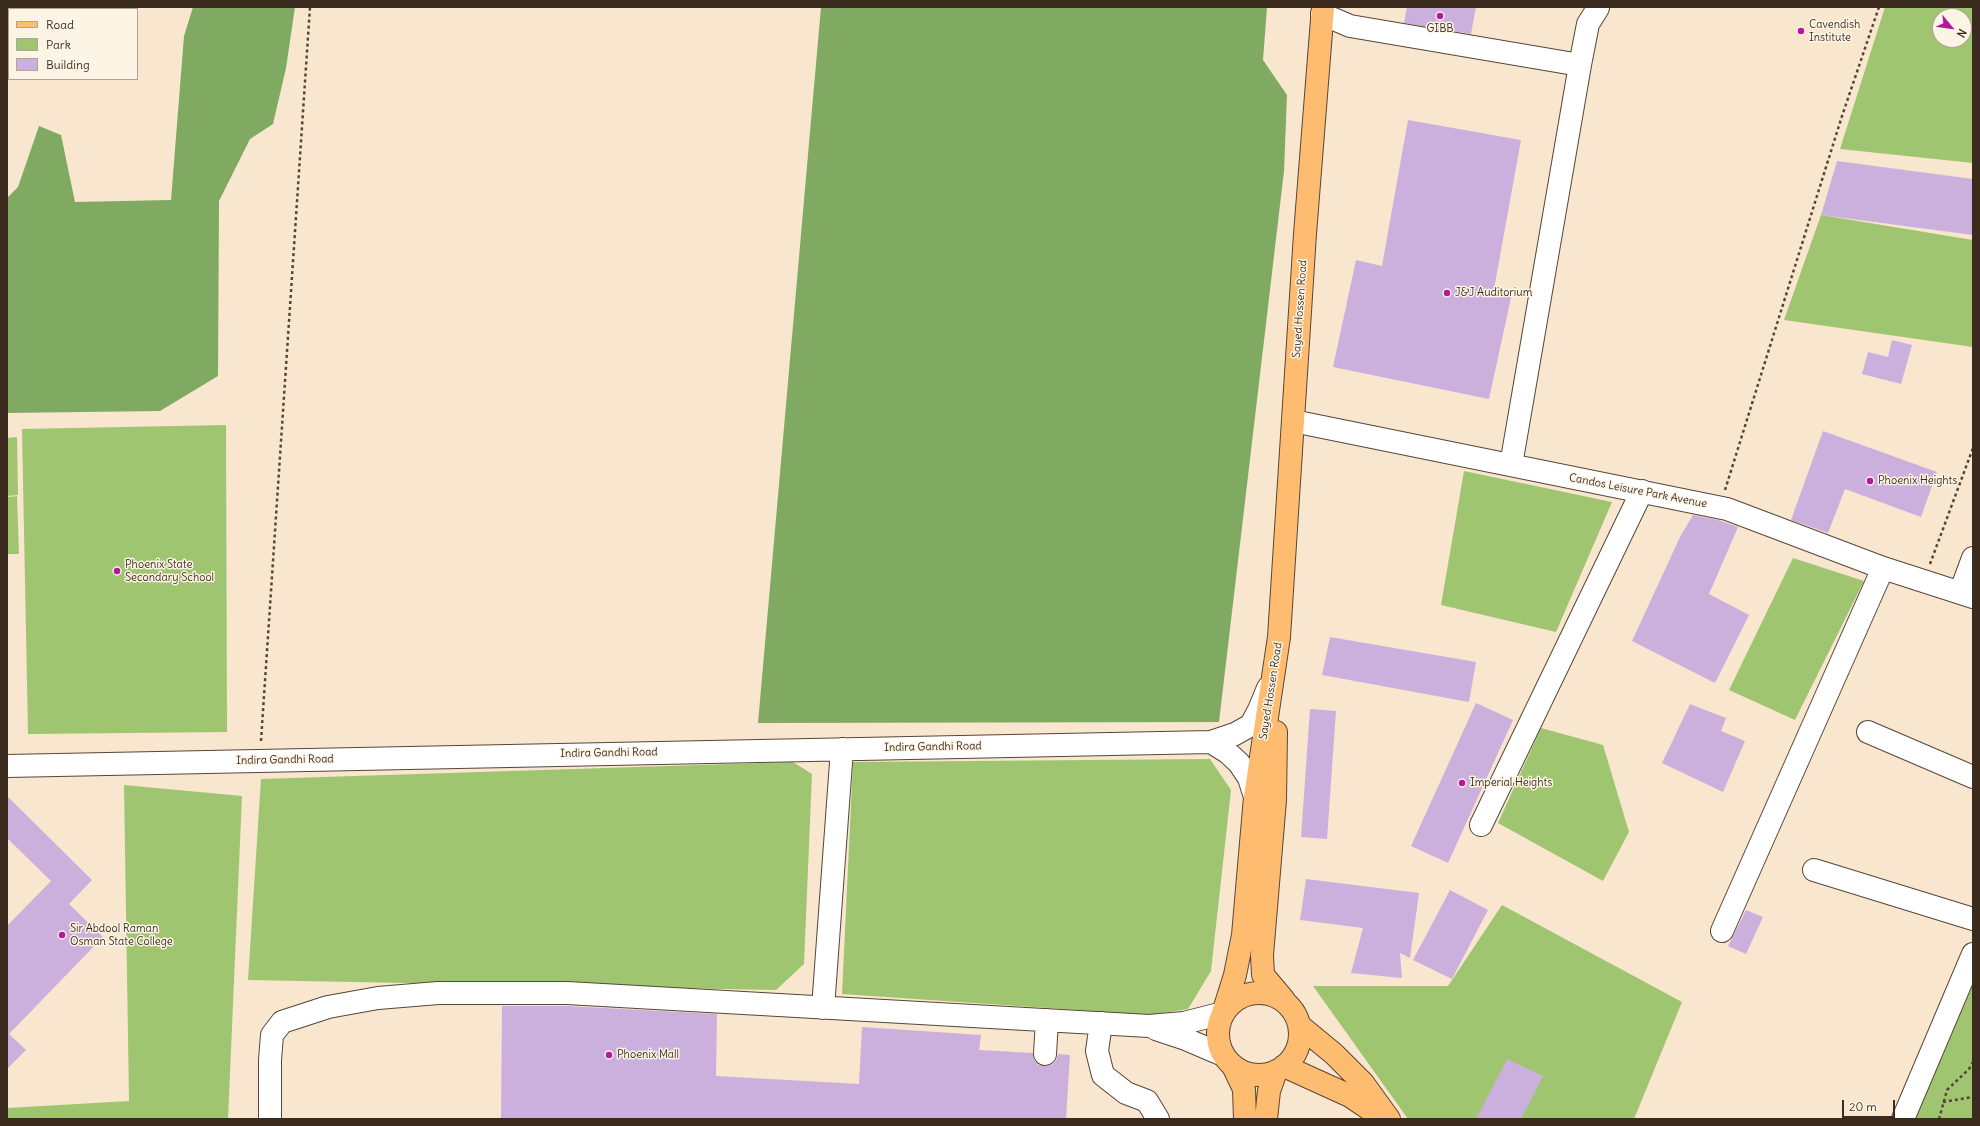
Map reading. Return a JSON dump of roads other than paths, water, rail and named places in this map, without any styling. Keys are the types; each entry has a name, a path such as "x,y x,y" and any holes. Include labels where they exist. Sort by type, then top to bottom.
{"main road":[{"name":"Sayed Hossen Road","path":"1284,1000 1263,975 1262,955 1275,800 1279,637 1322,10"},
{"name":"Sayed Hossen Road","path":"1223,1013 1235,975 1243,935 1255,797 1279,637"},
{"path":"1245,1119 1244,1089 1219,1045 1218,1034 1223,1013 1232,1002 1244,995 1258,992 1271,994 1284,1000 1294,1012 1300,1026 1300,1041 1294,1055 1280,1069 1269,1091 1266,1119"},
{"path":"1300,1026 1334,1054 1363,1083 1389,1119"},
{"path":"1228,1060 1243,1072 1254,1075 1265,1074 1280,1069 1350,1096 1383,1119"}],"street":[{"path":"1511,465 1580,65 1588,24 1598,8"},
{"path":"1322,10 1350,26 1580,65"},
{"name":"Candos Leisure Park Avenue","path":"1293,421 1721,508 1883,568 1966,595"},
{"path":"1480,825 1642,491"},
{"path":"1966,595 1973,558"},
{"path":"1722,930 1883,568"},
{"name":"Indira Gandhi Road","path":"7,766 1211,742 1235,734 1251,725 1259,710 1272,677"},
{"path":"1868,732 1973,777"},
{"path":"1211,742 1227,752 1239,763 1249,778 1255,797"},
{"path":"824,1008 842,749"},
{"path":"1814,870 1973,919"},
{"path":"1903,1119 1973,954"},
{"path":"270,1119 270,1060 272,1035 282,1022 328,1007 378,998 446,993 567,993 1149,1026 1184,1023 1223,1013"},
{"path":"1045,1054 1047,1020"},
{"path":"1101,1023 1097,1051 1103,1075 1126,1093 1147,1101 1158,1119"},
{"path":"1149,1026 1183,1038 1228,1060"}],"place":[{"name":"GIBB","path":"1440,16"},
{"name":"Cavendish Institute","path":"1801,31"},
{"name":"J&J Auditorium","path":"1447,293"},
{"name":"Phoenix Heights","path":"1870,481"},
{"name":"Phoenix State Secondary School","path":"117,571"},
{"name":"Imperial Heights","path":"1462,783"},
{"name":"Sir Abdool Raman Osman State College","path":"62,935"},
{"name":"Phoenix Mall","path":"609,1055"}]}
